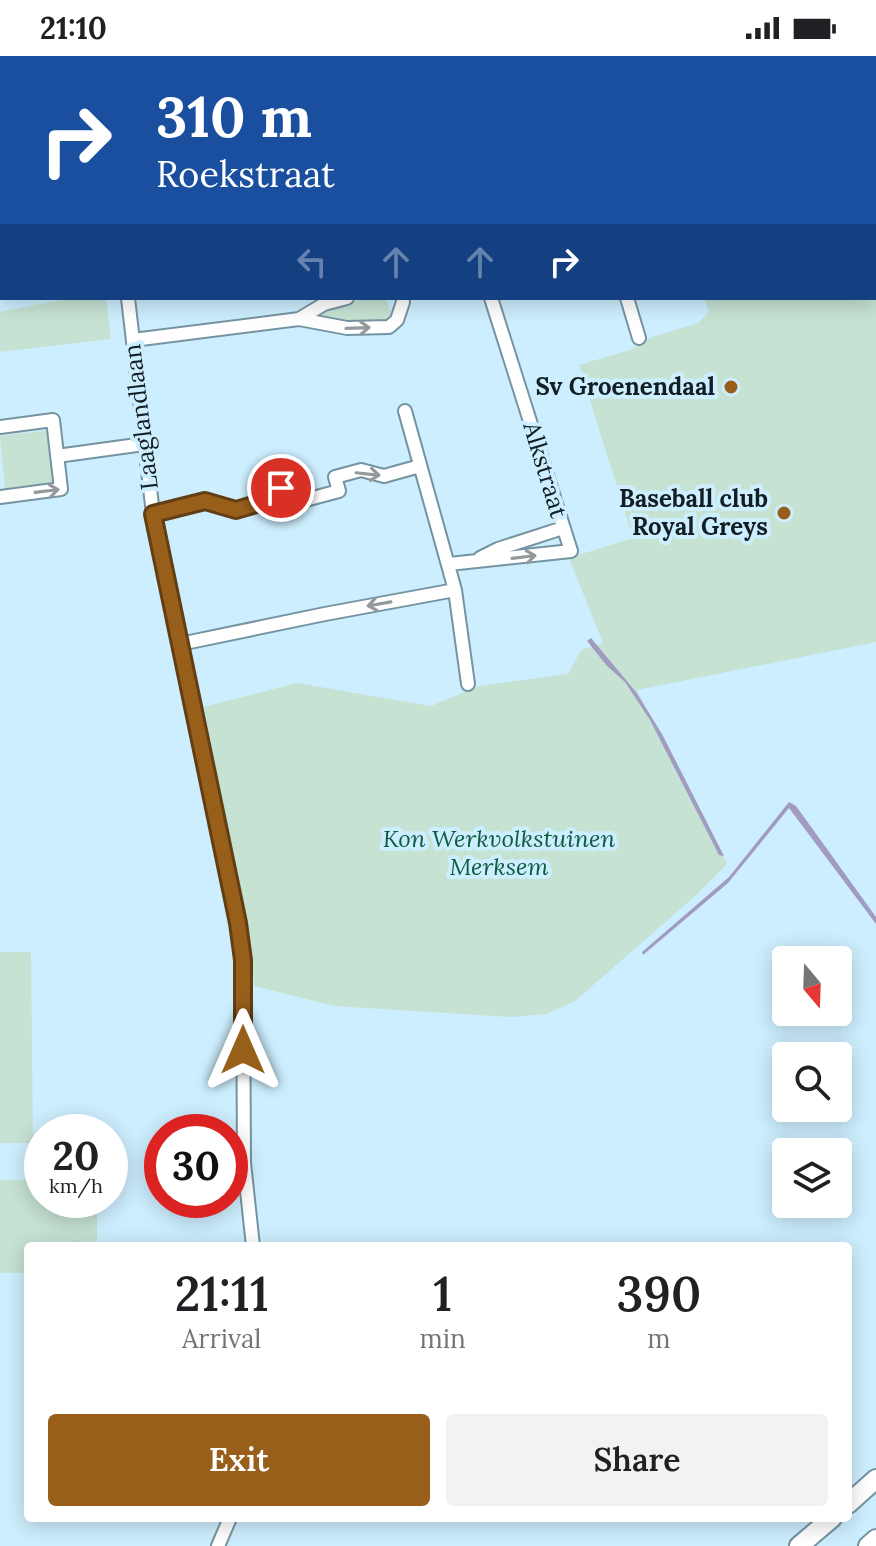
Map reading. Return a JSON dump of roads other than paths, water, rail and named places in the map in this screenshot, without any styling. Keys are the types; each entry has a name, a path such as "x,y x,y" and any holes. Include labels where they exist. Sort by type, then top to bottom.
{"highway":[{"path":"852,1500 876,1479"},
{"path":"799,1546 827,1522"},
{"path":"868,1546 876,1539"}],"street":[{"name":"Laaglandlaan","path":"128,300 153,514 238,923 243,960 244,1163 253,1242"},
{"path":"299,319 324,304 339,300"},
{"path":"133,340 299,319 337,327 389,327 397,320 406,300"},
{"name":"Alkstraat","path":"477,560 571,551 492,300"},
{"path":"628,300 639,338"},
{"path":"405,411 449,564 468,684"},
{"path":"0,427 53,420 61,489 0,497"},
{"path":"57,456 144,444"},
{"path":"153,514 205,501 236,510 263,502 281,488 309,499 339,491 335,477 361,470 384,476 420,466"},
{"path":"449,564 477,560 498,549 563,528"},
{"path":"180,644 455,590"},
{"path":"218,1546 228,1522"}],"place":[{"name":"Sv Groenendaal","path":"731,387"},
{"name":"Baseball club Royal Greys","path":"784,513"}],"park label":[{"name":"Kon Werkvolkstuinen Merksem","path":"499,853"}]}
